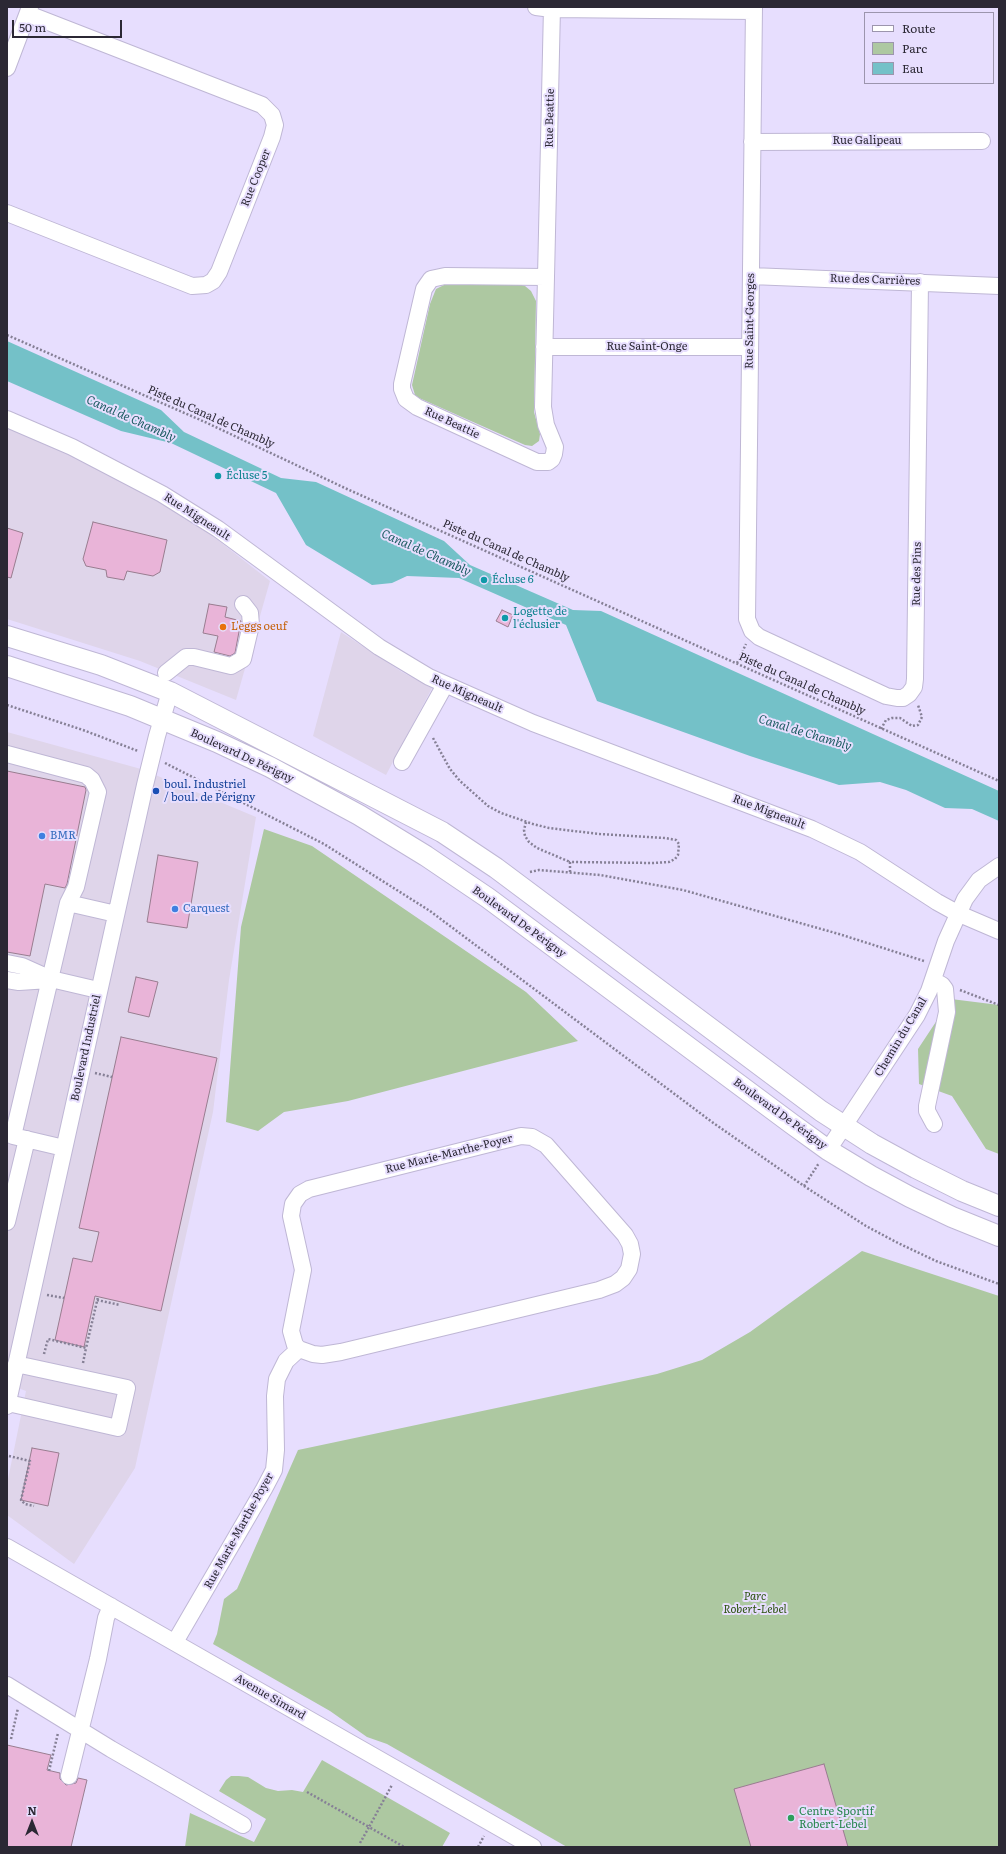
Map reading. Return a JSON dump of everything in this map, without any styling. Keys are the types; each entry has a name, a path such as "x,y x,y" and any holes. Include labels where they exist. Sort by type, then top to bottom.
{"main road":[{"name":"Boulevard De Périgny","path":"7,636 101,665 168,683 435,828 459,842 496,868 794,1092 844,1127 928,1175 999,1206"},
{"name":"Boulevard De Périgny","path":"7,666 96,694 217,742 270,767 352,811 421,853 500,907 753,1096 828,1150 910,1197 952,1217 999,1236"}],"street":[{"path":"547,8 754,9"},
{"name":"Rue Beattie","path":"546,277 445,276 431,279 424,289 402,384 406,399 417,407 537,462 548,462 552,459 555,447 544,417 546,277 547,8"},
{"name":"Rue Saint-Georges","path":"750,640 750,628 746,618 754,9"},
{"path":"7,68 29,11"},
{"name":"Rue Cooper","path":"7,214 192,286 206,285 213,281 219,272 272,137 275,125 272,115 262,105 29,11"},
{"name":"Rue Galipeau","path":"752,142 982,141"},
{"name":"Rue des Carrières","path":"751,276 999,286"},
{"name":"Rue des Pins","path":"750,640 886,696 903,698 910,694 914,687 916,665 920,282"},
{"name":"Rue Saint-Onge","path":"544,347 749,347"},
{"name":"Rue Migneault","path":"7,419 72,447 162,494 218,529 379,647 414,669 445,685 533,723 812,829 860,852 922,893 957,913 999,931"},
{"path":"168,683 186,657 201,658 231,666 243,659 251,625 250,613 244,604"},
{"name":"Boulevard Industriel","path":"7,1405 16,1364 14,1339 64,1148 98,990 168,683"},
{"path":"402,762 445,685"},
{"path":"7,754 80,773 90,777 96,786 97,797 76,887 68,903 13,1136 64,1148"},
{"name":"Chemin du Canal","path":"828,1150 917,1015 938,977 957,913 965,899 979,880 999,866"},
{"path":"68,903 116,914"},
{"path":"7,963 22,966 51,979 98,990"},
{"path":"934,1124 927,1111 947,1012 946,996 938,977"},
{"path":"7,980 19,982 51,979"},
{"name":"Rue Marie-Marthe-Poyer","path":"521,1136 532,1137 542,1142 551,1150 624,1236 631,1249 632,1259 626,1274 615,1284 599,1290 336,1353 322,1355 313,1354 299,1348 293,1341 291,1331 303,1270 291,1210 296,1199 309,1189 508,1139 521,1136"},
{"path":"7,1222 27,1139"},
{"name":"Rue Marie-Marthe-Poyer","path":"175,1642 274,1470 276,1450 275,1396 277,1379 286,1361 299,1348"},
{"path":"7,1405 118,1428 127,1388 16,1364"},
{"name":"Avenue Simard","path":"7,1547 533,1847"},
{"path":"68,1776 81,1730 106,1618 112,1606"},
{"path":"7,1685 243,1825"}],"path":[{"name":"Piste du Canal de Chambly","path":"7,335 205,422 347,489 999,781"},
{"path":"737,663 750,640"},
{"path":"881,729 886,720 892,718 900,718 912,726 918,726 922,717 916,701"},
{"path":"7,705 83,730 137,751"},
{"path":"425,721 450,769 476,796 488,806 501,813 549,828 599,834 676,840 679,844 678,855 675,860 654,863 570,862 536,848 529,842 525,836 524,830 526,822"},
{"path":"161,761 288,824 331,848 406,895 471,940 712,1122 804,1186 866,1226 936,1261 999,1284"},
{"path":"994,779 996,775"},
{"path":"570,862 570,872"},
{"path":"530,872 539,870 570,872 636,880 683,890 839,934 999,1005"},
{"path":"93,1072 112,1076"},
{"path":"804,1186 828,1150"},
{"path":"45,1294 64,1298"},
{"path":"48,1340 86,1348 97,1298 120,1305"},
{"path":"9,1456 30,1461 21,1500 25,1504 34,1506"},
{"path":"11,1739 17,1712"},
{"path":"49,1771 57,1736"},
{"path":"360,1843 392,1785"},
{"path":"307,1792 404,1847"},
{"path":"478,1847 483,1837"}],"shaded area":[{"path":"7,426 77,457 186,515 270,581 236,700 140,661 7,619"},
{"path":"341,632 402,672 432,688 386,775 313,736"},
{"path":"7,732 141,769 256,817 229,980 213,1112 135,1468 74,1564 7,1515 7,1484 26,1391 7,1384"}],"green space":[{"path":"518,284 525,286 531,291 536,301 534,412 540,434 539,441 532,446 525,445 419,398 415,395 412,385 430,304 436,289 444,285"},
{"path":"264,829 312,846 526,992 578,1041 348,1101 284,1112 258,1131 226,1122 241,927"},
{"path":"951,999 999,1005 999,1154 986,1149 952,1096 919,1084 918,1049"},
{"name":"Parc Robert-Lebel","path":"862,1251 999,1296 999,1847 567,1847 387,1744 367,1737 330,1711 213,1644 217,1634 224,1599 237,1589 298,1450 657,1374 702,1360 750,1332"},
{"path":"322,1760 450,1833 442,1847 185,1847 190,1813 254,1842 266,1819 219,1791 226,1780 231,1776 248,1777 266,1788 278,1791 292,1790 303,1792"}],"water":[{"name":"Canal de Chambly","path":"7,341 161,410 184,432 281,478 316,482 444,541 470,565 573,610 601,611 999,791 999,821 972,809 945,808 906,790 880,782 839,785 750,756 597,701 566,625 459,578 407,576 392,583 372,585 306,545 276,493 171,443 121,431 7,381"}],"building":[{"path":"93,522 167,540 160,572 153,576 127,571 124,580 107,577 106,570 86,566 83,559"},
{"path":"7,528 23,533 11,578 7,577"},
{"name":"L'eggs oeuf","path":"209,604 227,607 225,617 241,621 235,653 230,656 214,652 218,636 203,633"},
{"name":"Logette de l'éclusier","path":"502,610 513,615 508,627 496,621"},
{"name":"BMR","path":"7,771 85,787 86,790 67,884 65,888 45,884 30,956 7,952"},
{"path":"158,855 198,862 187,928 147,922"},
{"path":"136,977 158,982 149,1017 128,1012"},
{"path":"121,1037 217,1058 161,1311 95,1296 84,1347 55,1340 73,1258 92,1262 99,1232 79,1228"},
{"path":"32,1448 59,1453 48,1506 21,1500"},
{"path":"7,1745 51,1755 47,1770 60,1773 60,1779 66,1785 76,1783 78,1778 87,1780 71,1847 7,1847"},
{"name":"Centre Sportif Robert-Lebel","path":"824,1764 848,1847 751,1847 734,1789"}],"place":[{"name":"Écluse 5","path":"218,476"},
{"name":"Écluse 6","path":"484,580"},
{"name":"Logette de l'éclusier","path":"505,618"},
{"name":"L'eggs oeuf","path":"223,627"},
{"name":"boul. Industriel / boul. de Périgny","path":"156,791"},
{"name":"BMR","path":"42,836"},
{"name":"Carquest","path":"175,909"},
{"name":"Centre Sportif Robert-Lebel","path":"791,1818"}]}
